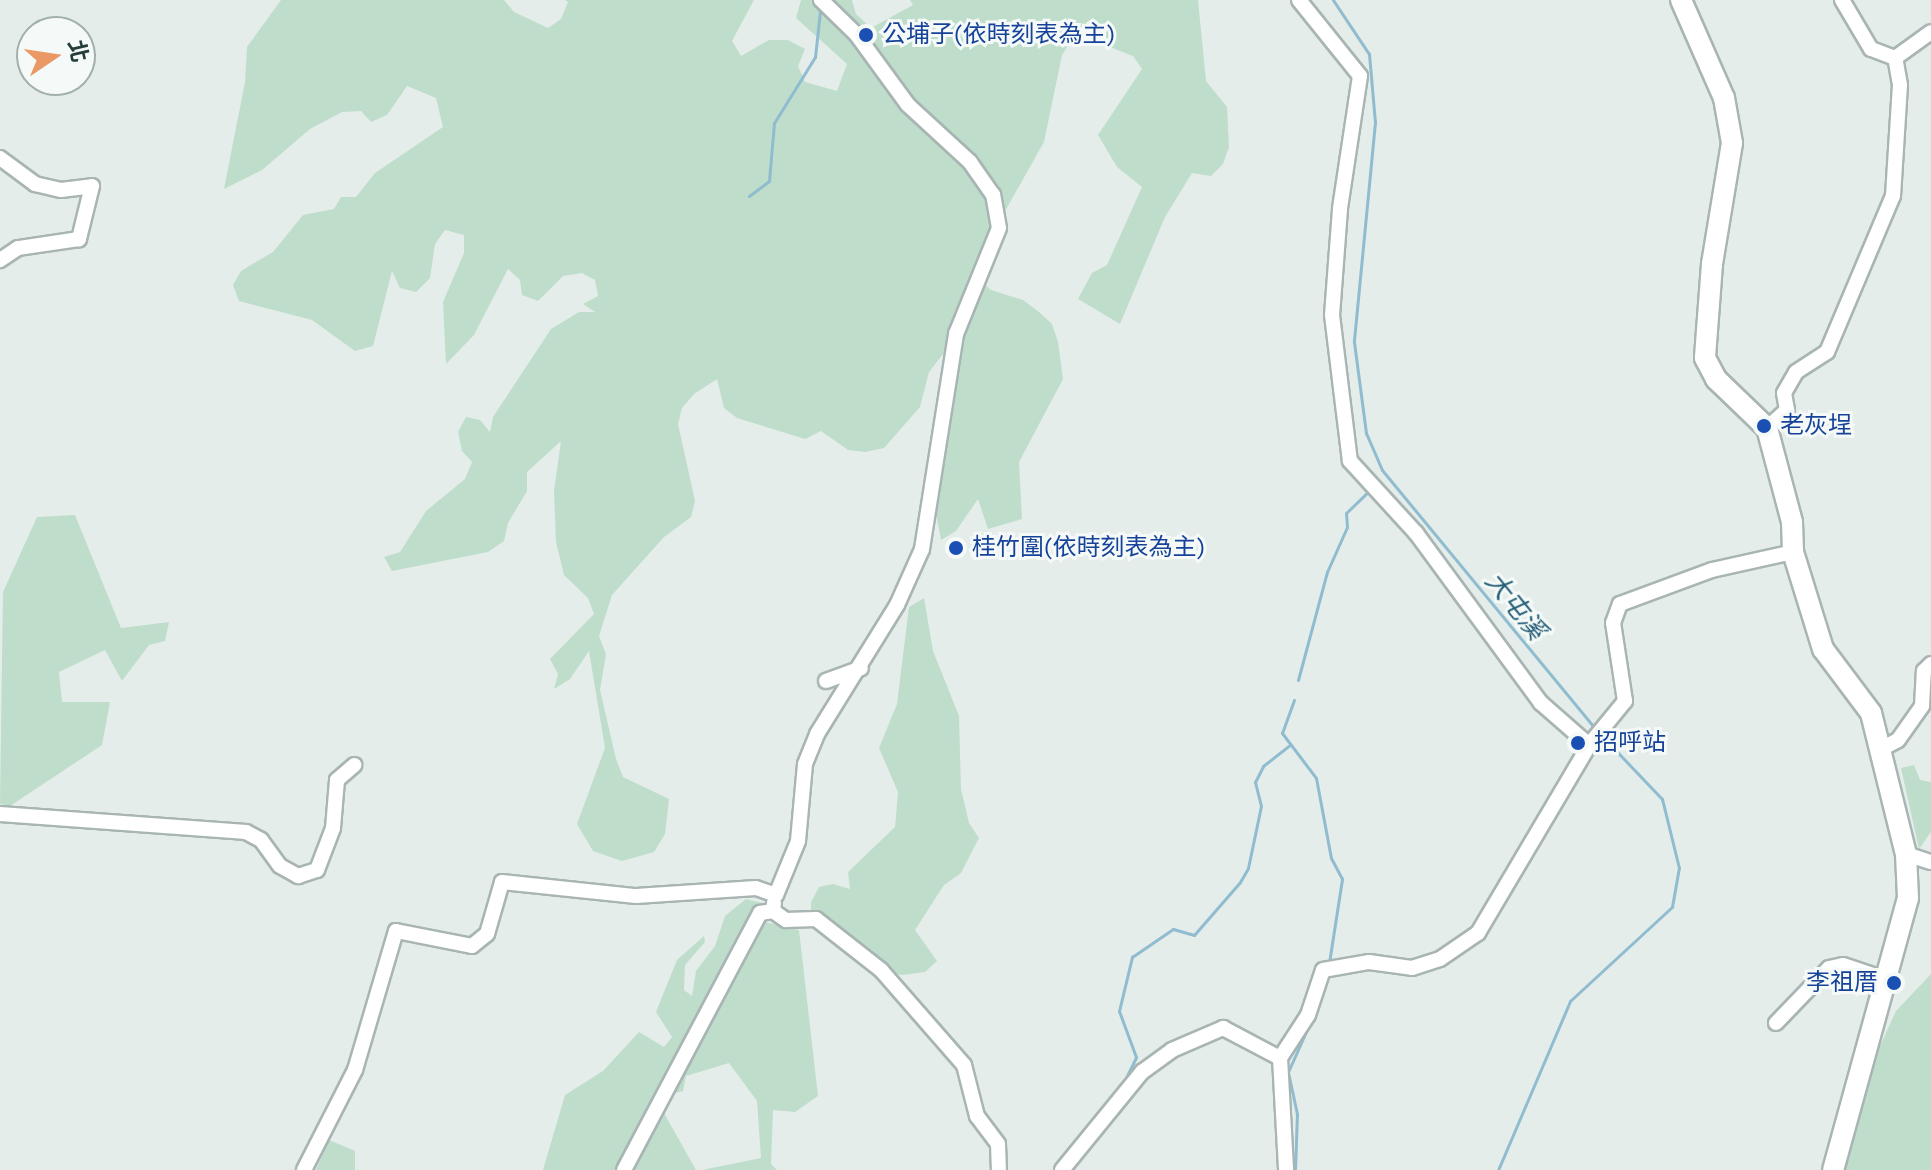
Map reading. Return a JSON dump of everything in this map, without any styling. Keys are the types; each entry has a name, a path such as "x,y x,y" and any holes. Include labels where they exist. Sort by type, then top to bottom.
{"street":[{"path":"773,911 776,895 798,841 805,764 817,734 861,668 922,549 956,334 999,228 993,195 970,162 908,105 856,34 821,0"},
{"path":"1299,0 1360,76 1340,209 1332,315 1350,461 1416,533 1541,703 1591,742"},
{"path":"1681,0 1724,98 1732,143 1712,264 1705,358 1716,379 1767,428 1792,522 1793,552 1823,649 1871,713 1883,748 1906,854 1908,898 1888,980 1833,1170"},
{"path":"1842,0 1871,49 1895,58"},
{"path":"1895,58 1931,32"},
{"path":"1767,428 1787,410 1784,393 1796,372 1827,352 1893,196 1900,85 1895,58"},
{"path":"0,158 35,184 61,190 92,186 79,239 18,248 0,260"},
{"path":"1286,1170 1280,1058 1308,1015 1329,968 1369,962 1412,968 1440,959 1478,933 1591,742 1613,721 1625,701 1613,623 1620,604 1712,570 1793,552"},
{"path":"1883,748 1898,740 1922,706 1924,671 1931,664"},
{"path":"826,681 861,668"},
{"path":"0,814 246,832 298,876 317,870 333,828 337,780 354,765"},
{"path":"1906,854 1931,862"},
{"path":"304,1170 355,1070 396,931 472,946 487,934 502,882 636,896 756,888 776,895"},
{"path":"624,1170 760,913 773,911 786,920 816,919 881,970 964,1065 977,1116 998,1144 999,1170"},
{"path":"1776,1023 1829,968 1843,965 1888,980"},
{"path":"1062,1170 1087,1145 1142,1072 1213,1029 1223,1028 1280,1058"}],"green space":[{"path":"281,0 504,0 514,12 548,28 561,19 568,2 565,0 754,0 732,41 741,56 769,40 788,40 805,49 798,66 805,82 837,91 847,64 796,18 801,0 852,0 856,14 871,28 913,5 910,0 1198,0 1206,81 1227,107 1229,147 1223,164 1211,176 1192,173 1165,217 1120,324 1078,299 1092,273 1107,265 1142,187 1117,167 1098,135 1142,69 1133,56 1089,39 1072,39 1062,55 1044,142 978,259 978,278 991,290 1023,300 1039,312 1052,324 1058,342 1063,379 1019,462 1022,519 988,529 978,499 956,531 941,540 932,492 951,344 929,372 920,407 884,448 865,452 848,450 821,431 805,439 737,418 724,408 717,379 694,394 682,408 678,424 695,501 691,517 664,537 612,595 599,636 606,654 600,690 623,777 669,799 665,834 654,852 622,861 593,851 577,824 605,748 589,651 570,679 554,689 558,674 550,659 594,614 588,598 564,575 556,542 554,491 561,441 527,472 527,491 508,523 504,541 488,552 392,571 384,557 400,552 426,511 465,479 472,462 462,451 458,432 466,417 480,420 490,432 493,417 551,329 579,312 595,312 583,304 598,296 595,280 582,273 563,276 538,301 522,295 520,280 508,269 474,335 446,364 443,302 464,253 464,235 445,230 435,244 430,278 416,292 400,288 392,271 373,346 355,351 312,320 239,301 233,285 241,271 273,252 303,215 334,209 341,197 356,197 375,173 443,127 436,98 407,86 387,115 371,122 361,111 342,112 310,129 262,170 224,189 245,82 247,47"},
{"path":"75,515 121,628 169,622 165,641 149,645 122,681 105,650 59,672 62,702 110,702 102,745 10,806 0,804 3,592 37,517"},
{"path":"924,598 933,651 959,716 961,789 969,823 979,838 961,873 944,885 915,930 937,961 925,972 902,975 864,967 852,956 854,940 842,928 811,920 811,902 819,887 833,884 850,889 848,872 895,827 898,792 879,748 897,704 909,607"},
{"path":"1914,765 1920,780 1931,782 1931,832 1919,849 1901,768"},
{"path":"746,899 766,904 745,922 618,1170 543,1170 565,1095 603,1071 639,1032 664,1047 672,1037 656,1012 677,960 704,936 705,942 685,965 684,990 692,996 696,971 715,946 725,916"},
{"path":"761,921 799,930 818,1096 795,1112 773,1110 771,1164 777,1170 702,1170 761,1158 757,1101 729,1063 686,1076 683,1091 672,1094"},
{"path":"1931,974 1931,1170 1842,1170 1871,1066 1896,1011"},
{"path":"660,1106 696,1170 633,1170"},
{"path":"329,1140 355,1151 355,1170 316,1170"}],"waterway":[{"name":"大屯溪","path":"1333,0 1369,54 1375,122 1354,342 1366,433 1382,470 1597,731"},
{"path":"749,196 769,181 774,123 815,57 820,11"},
{"path":"1298,680 1327,572 1347,527 1346,513 1366,494"},
{"path":"1294,700 1282,733 1316,778 1331,858 1342,879 1329,963"},
{"name":"大屯溪","path":"1498,1170 1570,1001 1672,907 1679,868 1662,799 1602,736"},
{"path":"1122,1086 1136,1057 1119,1011 1132,957 1173,929 1194,935 1240,882 1248,868 1261,806 1255,782 1263,766 1289,746"},
{"path":"1295,1170 1297,1114 1288,1072 1308,1027"}],"place":[{"name":"公埔子(依時刻表為主)","path":"866,35"},
{"name":"老灰埕","path":"1764,426"},
{"name":"桂竹圍(依時刻表為主)","path":"956,548"},
{"name":"招呼站","path":"1578,743"},
{"name":"李祖厝","path":"1894,983"}]}
